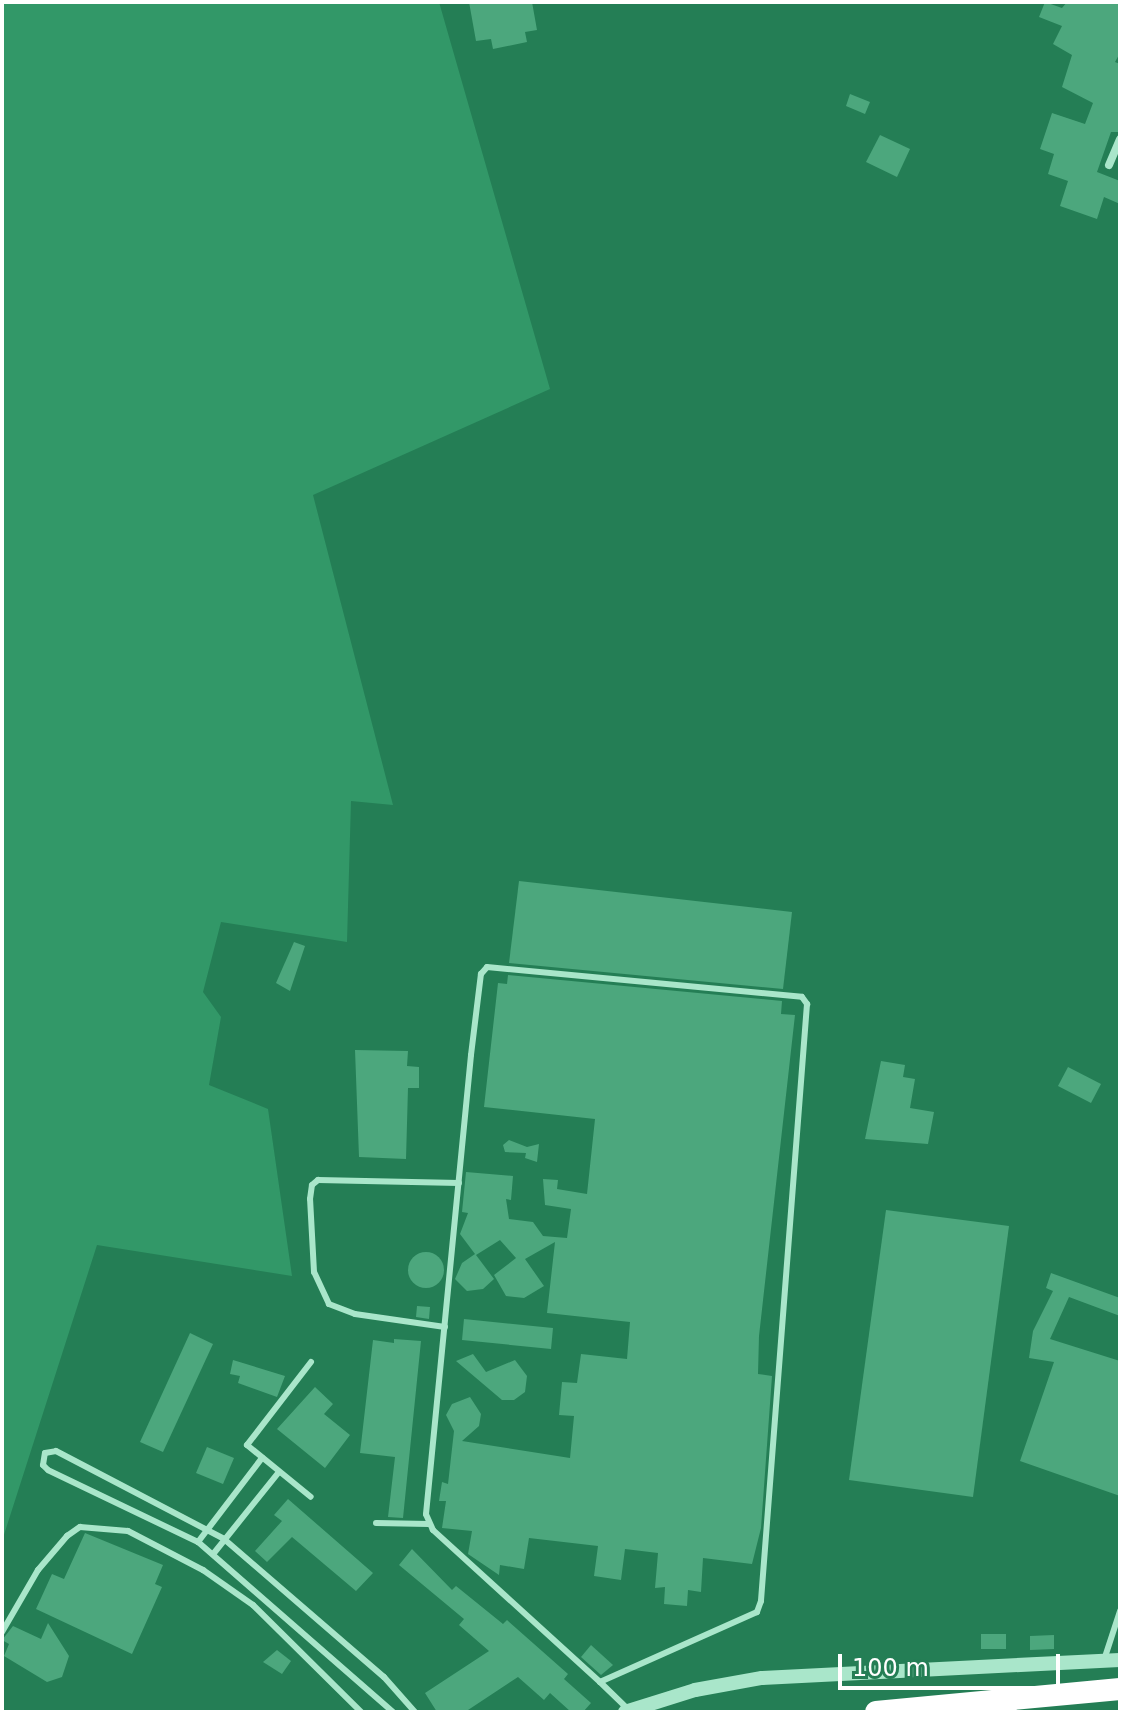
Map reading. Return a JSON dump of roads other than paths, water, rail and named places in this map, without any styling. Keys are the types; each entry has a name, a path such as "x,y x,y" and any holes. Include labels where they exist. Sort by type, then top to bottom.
{"highway":[{"path":"876,1712 1120,1689"}],"street":[{"path":"1109,165 1120,139"},
{"path":"627,1711 695,1690 771,1677 1112,1660"}],"lane":[{"path":"429,1524 445,1327 481,974 487,967 806,1000 759,1608 600,1682"},
{"path":"445,1327 355,1314 329,1304 314,1272 310,1199 313,1182 318,1180 459,1183"},
{"path":"311,1362 249,1440 248,1447 311,1497"},
{"path":"393,1712 214,1553 198,1542 48,1470 43,1465 45,1453 56,1451 224,1539 384,1677 415,1712"},
{"path":"198,1542 262,1458"},
{"path":"214,1553 279,1472"},
{"path":"376,1523 429,1524 600,1682 627,1711"},
{"path":"2,1632 38,1570 67,1536 80,1527 128,1531 191,1563 253,1605 361,1712"},
{"path":"1112,1660 1120,1611"}]}
